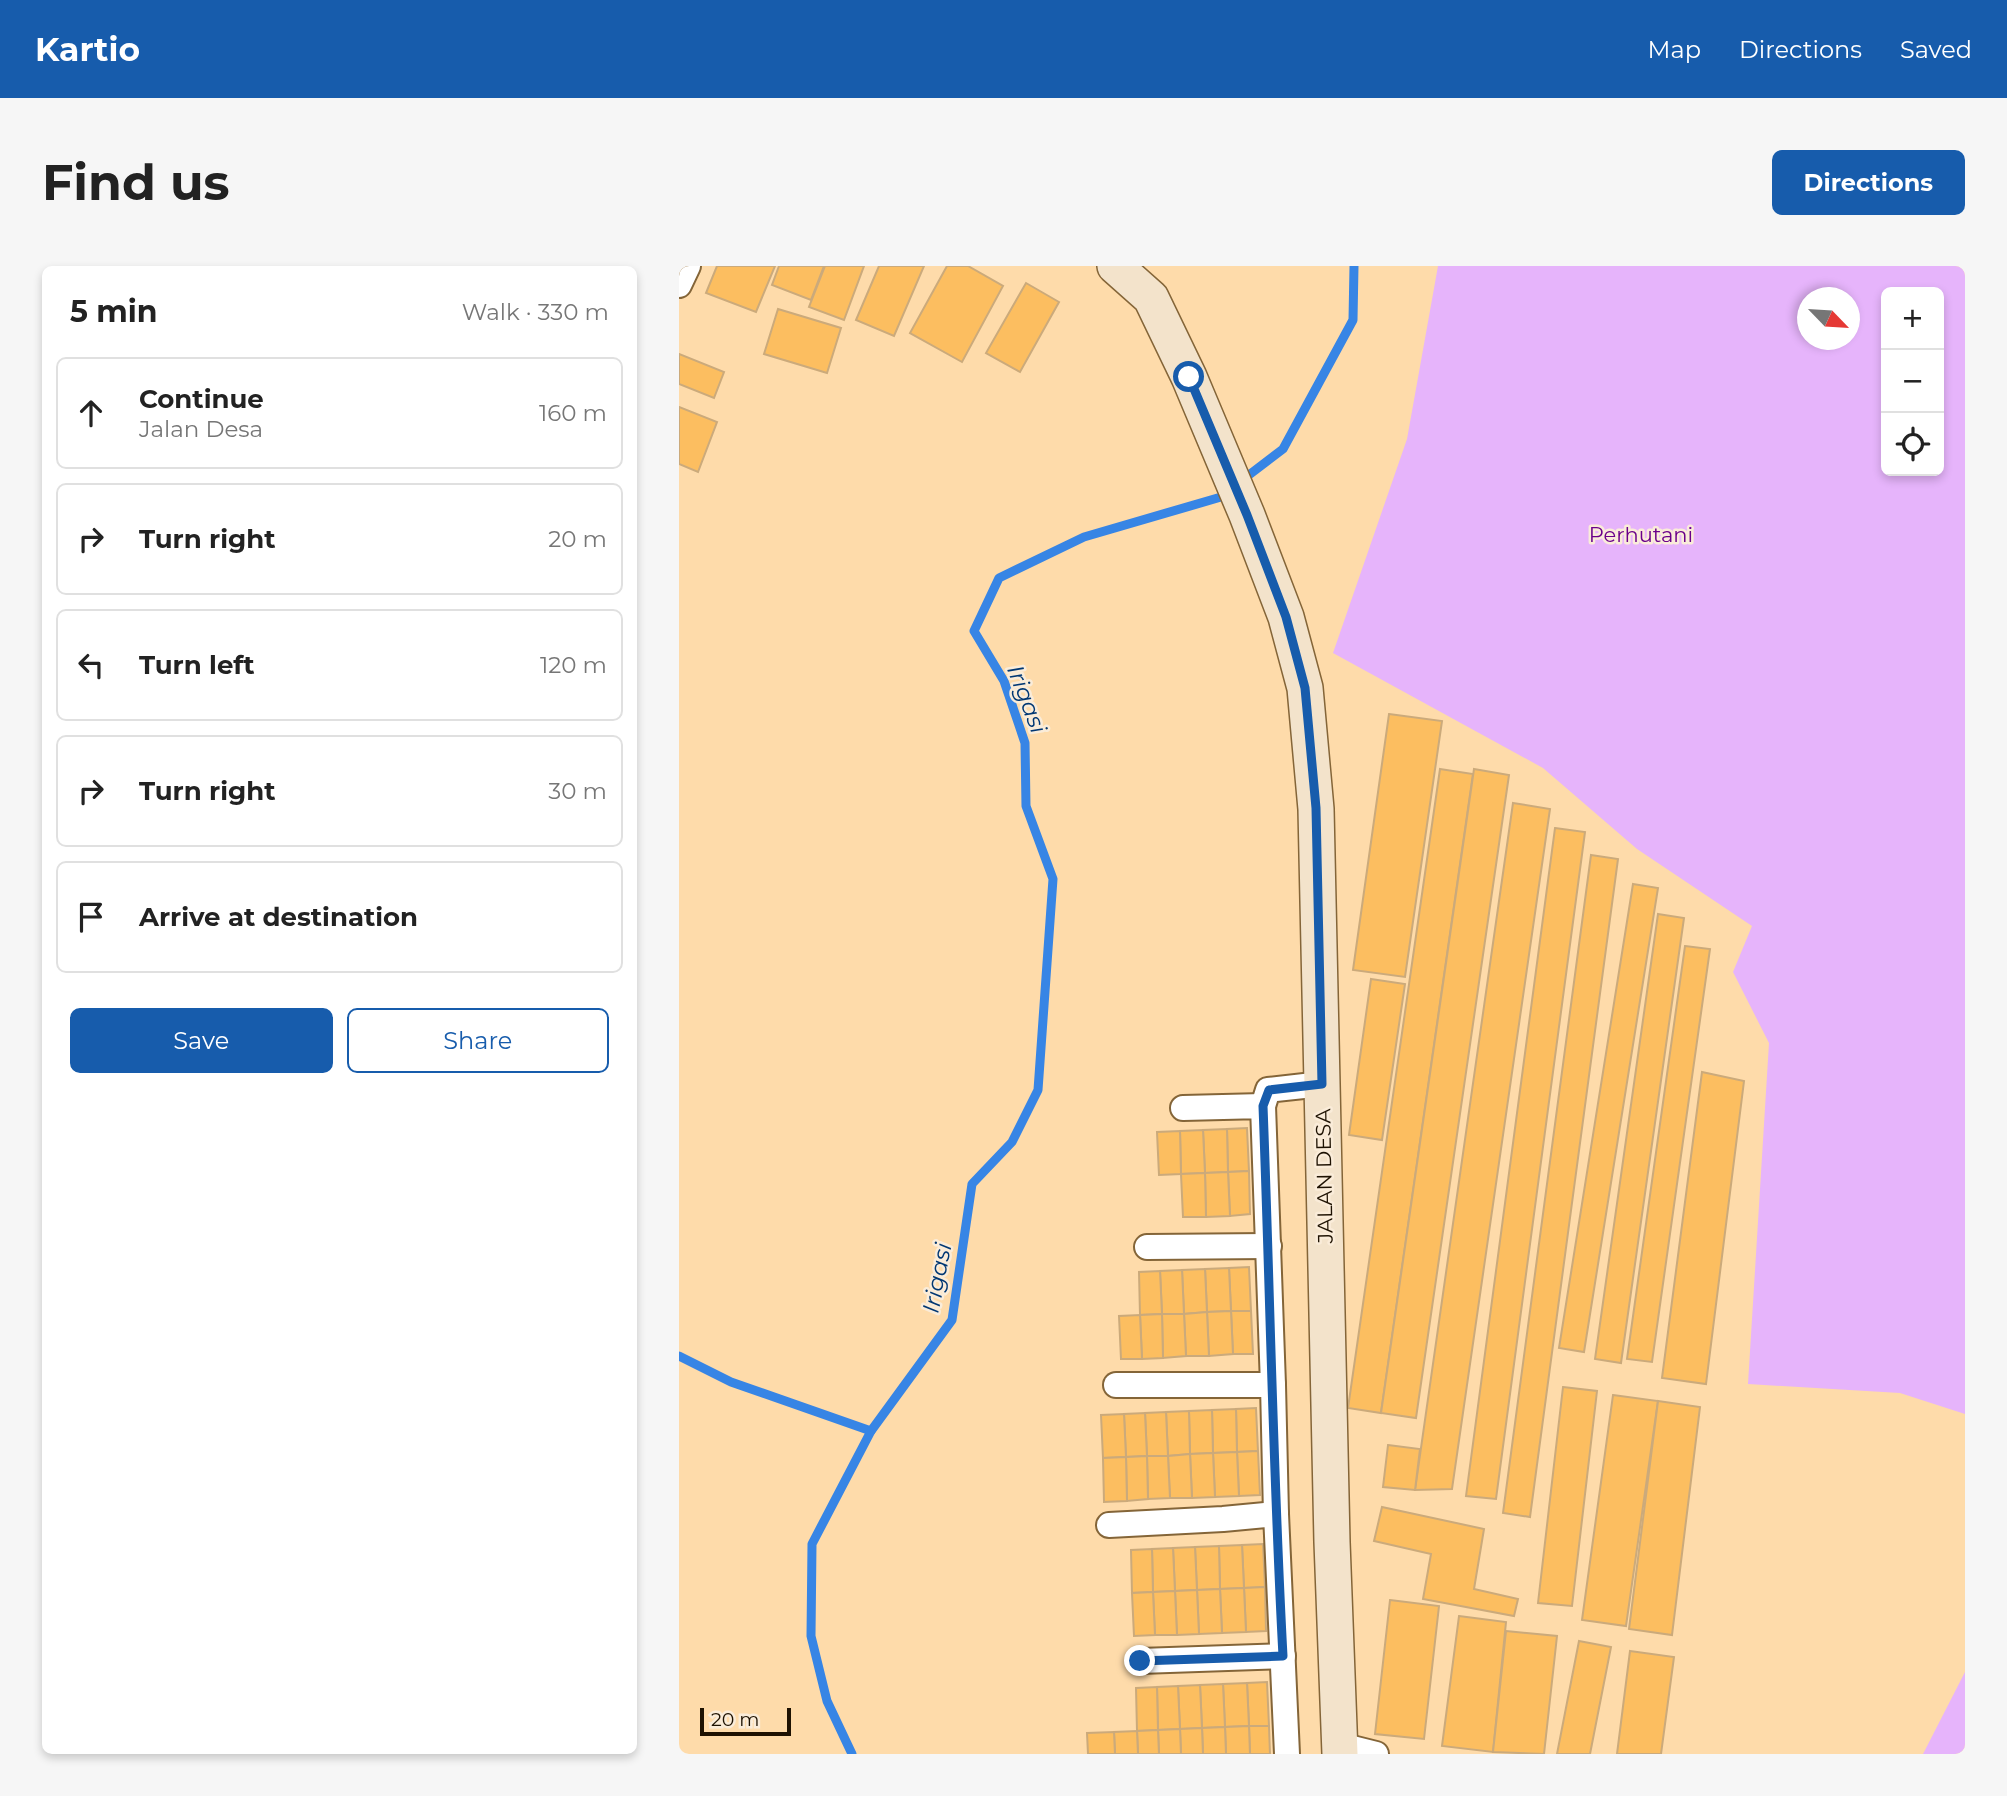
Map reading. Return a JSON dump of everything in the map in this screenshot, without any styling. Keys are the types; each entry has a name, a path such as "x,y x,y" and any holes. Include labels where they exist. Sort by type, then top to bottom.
{"street":[{"path":"679,285 688,266"},
{"name":"JALAN DESA","path":"1115,266 1151,298 1189,377 1286,617 1305,688 1316,808 1332,1542 1340,1750"},
{"path":"1287,1754 1276,1514 1263,1106 1269,1090 1322,1084"},
{"path":"1183,1108 1263,1106"},
{"path":"1147,1248 1269,1246"},
{"path":"1116,1385 1273,1385"},
{"path":"1109,1525 1276,1514"},
{"path":"1140,1661 1283,1656"},
{"path":"1340,1750 1376,1754"}],"green space":[{"name":"Perhutani","path":"1438,266 1965,266 1965,1414 1900,1393 1748,1384 1769,1043 1733,972 1752,926 1637,849 1543,768 1333,653 1407,439"},
{"path":"1965,1672 1965,1754 1923,1754"}],"building":[{"path":"717,266 775,266 756,312 706,293"},
{"path":"779,266 824,266 811,300 772,285"},
{"path":"825,266 864,266 844,320 809,307"},
{"path":"879,266 924,266 894,336 856,320"},
{"path":"947,266 968,266 1003,286 962,362 910,333"},
{"path":"1026,283 1059,302 1020,372 986,353"},
{"path":"778,309 841,328 827,373 764,354"},
{"path":"679,354 724,372 714,398 679,384"},
{"path":"679,407 717,422 698,472 679,464"},
{"path":"1389,714 1442,721 1405,977 1353,970"},
{"path":"1440,769 1473,774 1381,1413 1348,1408"},
{"path":"1474,769 1509,775 1416,1418 1381,1413"},
{"path":"1513,803 1550,809 1452,1489 1415,1490"},
{"path":"1555,828 1585,832 1496,1499 1466,1496"},
{"path":"1591,855 1618,859 1530,1517 1503,1513"},
{"path":"1633,884 1658,888 1584,1352 1559,1348"},
{"path":"1658,914 1684,918 1621,1363 1595,1359"},
{"path":"1685,946 1710,949 1652,1362 1627,1359"},
{"path":"1371,979 1405,984 1382,1140 1349,1135"},
{"path":"1702,1072 1744,1081 1706,1384 1662,1378"},
{"path":"1247,1128 1249,1171 1228,1172 1227,1129"},
{"path":"1227,1129 1228,1172 1205,1173 1203,1130"},
{"path":"1203,1130 1205,1173 1181,1174 1180,1131"},
{"path":"1180,1131 1181,1174 1159,1175 1157,1132"},
{"path":"1249,1171 1250,1214 1230,1216 1228,1172"},
{"path":"1228,1172 1230,1216 1206,1217 1205,1173"},
{"path":"1205,1173 1206,1217 1183,1217 1181,1174"},
{"path":"1249,1267 1251,1311 1231,1311 1229,1268"},
{"path":"1229,1268 1231,1311 1207,1312 1205,1269"},
{"path":"1205,1269 1207,1312 1184,1314 1182,1270"},
{"path":"1182,1270 1184,1314 1162,1314 1160,1271"},
{"path":"1160,1271 1162,1314 1140,1315 1139,1272"},
{"path":"1231,1311 1251,1311 1253,1354 1233,1354"},
{"path":"1231,1311 1233,1354 1209,1356 1207,1312"},
{"path":"1207,1312 1209,1356 1186,1356 1184,1314"},
{"path":"1162,1314 1184,1314 1186,1356 1163,1358"},
{"path":"1162,1314 1163,1358 1142,1359 1140,1315"},
{"path":"1140,1315 1142,1359 1121,1359 1119,1316"},
{"path":"1563,1387 1597,1391 1572,1606 1538,1603"},
{"path":"1613,1395 1658,1401 1626,1626 1582,1620"},
{"path":"1658,1401 1700,1407 1672,1635 1629,1629"},
{"path":"1256,1408 1258,1451 1237,1452 1236,1409"},
{"path":"1236,1409 1237,1452 1213,1453 1212,1410"},
{"path":"1212,1410 1213,1453 1190,1454 1189,1411"},
{"path":"1189,1411 1190,1454 1168,1456 1166,1412"},
{"path":"1166,1412 1168,1456 1147,1456 1145,1413"},
{"path":"1145,1413 1147,1456 1126,1457 1124,1414"},
{"path":"1124,1414 1126,1457 1103,1458 1101,1415"},
{"path":"1388,1445 1420,1449 1415,1490 1383,1487"},
{"path":"1258,1451 1260,1495 1239,1496 1237,1452"},
{"path":"1237,1452 1239,1496 1215,1497 1213,1453"},
{"path":"1213,1453 1215,1497 1192,1498 1190,1454"},
{"path":"1190,1454 1192,1498 1170,1498 1168,1456"},
{"path":"1147,1456 1168,1456 1170,1498 1148,1499"},
{"path":"1147,1456 1148,1499 1127,1501 1126,1457"},
{"path":"1126,1457 1127,1501 1104,1502 1103,1458"},
{"path":"1382,1507 1484,1529 1474,1589 1518,1599 1514,1616 1423,1599 1431,1554 1374,1541"},
{"path":"1263,1544 1265,1587 1244,1588 1242,1545"},
{"path":"1242,1545 1244,1588 1220,1589 1219,1546"},
{"path":"1219,1546 1220,1589 1197,1590 1195,1547"},
{"path":"1195,1547 1197,1590 1175,1591 1173,1548"},
{"path":"1173,1548 1175,1591 1153,1592 1152,1549"},
{"path":"1152,1549 1153,1592 1132,1593 1131,1550"},
{"path":"1265,1587 1266,1631 1246,1632 1244,1588"},
{"path":"1244,1588 1246,1632 1222,1633 1220,1589"},
{"path":"1220,1589 1222,1633 1199,1634 1197,1590"},
{"path":"1197,1590 1199,1634 1177,1635 1175,1591"},
{"path":"1175,1591 1177,1635 1155,1635 1153,1592"},
{"path":"1153,1592 1155,1635 1134,1636 1132,1593"},
{"path":"1390,1600 1439,1606 1424,1739 1375,1734"},
{"path":"1459,1616 1506,1622 1493,1752 1442,1746"},
{"path":"1506,1631 1557,1636 1544,1754 1493,1752"},
{"path":"1579,1641 1611,1647 1590,1754 1557,1754"},
{"path":"1630,1651 1674,1657 1661,1754 1617,1754"},
{"path":"1267,1682 1269,1726 1249,1726 1247,1683"},
{"path":"1247,1683 1249,1726 1225,1727 1223,1684"},
{"path":"1223,1684 1225,1727 1202,1728 1200,1685"},
{"path":"1200,1685 1202,1728 1180,1729 1178,1686"},
{"path":"1178,1686 1180,1729 1158,1730 1157,1687"},
{"path":"1157,1687 1158,1730 1137,1731 1136,1688"},
{"path":"1249,1726 1269,1726 1270,1754 1250,1754"},
{"path":"1249,1726 1250,1754 1226,1754 1225,1727"},
{"path":"1225,1727 1226,1754 1203,1754 1202,1728"},
{"path":"1202,1728 1203,1754 1181,1754 1180,1729"},
{"path":"1180,1729 1181,1754 1159,1754 1158,1730"},
{"path":"1158,1730 1159,1754 1138,1754 1137,1731"},
{"path":"1137,1731 1138,1754 1115,1754 1114,1732"},
{"path":"1114,1732 1115,1754 1088,1754 1087,1733"}],"waterway":[{"name":"Irigasi","path":"1241,481 1283,449 1353,320 1354,266"},
{"name":"Irigasi","path":"852,1754 827,1701 811,1636 812,1544 871,1431 952,1320 972,1184 1012,1142 1038,1090 1053,879 1026,806 1025,743 1004,681 974,631 999,578 1084,537 1221,497 1230,490"},
{"name":"Irigasi","path":"679,1356 731,1382 871,1431"}],"route":[{"path":"1140,1661 1283,1656 1263,1106 1264,1097 1269,1090 1322,1084 1316,808 1305,688 1286,617 1189,377"}]}
